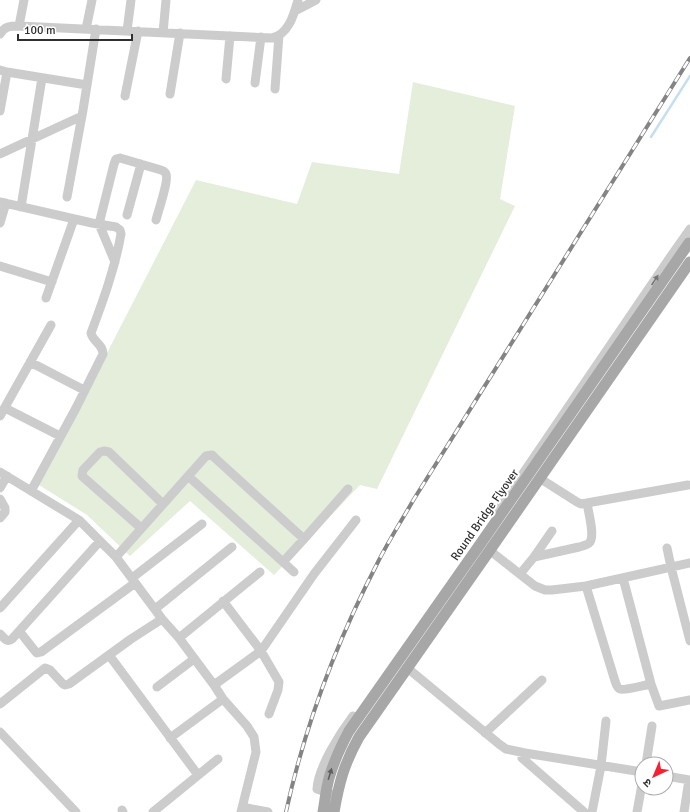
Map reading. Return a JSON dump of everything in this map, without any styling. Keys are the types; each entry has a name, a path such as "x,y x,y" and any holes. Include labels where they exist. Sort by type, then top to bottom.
{"main road":[{"name":"Round Bridge Flyover","path":"323,812 329,779 334,762 349,731 689,243"},
{"name":"Round Bridge Flyover","path":"334,812 340,782 345,767 359,737 495,544 690,262"}],"street":[{"path":"19,26 24,0"},
{"path":"67,197 87,85 92,0"},
{"path":"127,31 131,0"},
{"path":"163,33 166,0"},
{"path":"0,34 3,29 8,26 19,26 272,38 279,35 287,27 293,18 298,0"},
{"path":"295,11 316,0"},
{"path":"125,96 138,32"},
{"path":"170,94 180,34"},
{"path":"275,89 279,35"},
{"path":"226,79 230,36"},
{"path":"255,83 261,37"},
{"path":"0,111 4,71 87,85"},
{"path":"21,207 42,78"},
{"path":"0,154 82,116"},
{"path":"115,262 100,224 115,160 117,158 165,172 167,177 156,220"},
{"path":"127,215 140,164"},
{"path":"0,223 3,203 116,227 120,230 121,234 115,262 91,333 93,339 101,346 103,354 31,491"},
{"path":"46,298 74,219"},
{"path":"340,797 317,789 317,782 343,730 444,588 690,229"},
{"path":"0,266 52,282"},
{"path":"338,812 340,797 348,771 362,741 690,270"},
{"path":"51,325 2,412 60,436"},
{"path":"30,362 84,390"},
{"path":"141,528 82,476 83,470 100,452 109,452 163,504"},
{"path":"116,557 206,456 212,455 304,539"},
{"path":"0,488 3,474 79,520 116,557 162,619 179,638 223,699 247,726 254,737 256,752 241,812"},
{"path":"188,476 294,572"},
{"path":"544,481 581,504 688,485"},
{"path":"283,562 348,489"},
{"path":"0,499 6,508 5,512 0,518"},
{"path":"534,557 579,547 590,542 592,538 592,531 587,503"},
{"path":"0,608 79,520"},
{"path":"214,685 261,651 314,574 356,520"},
{"path":"20,632 34,651 41,652 202,524"},
{"path":"520,574 552,531"},
{"path":"0,634 5,639 10,641 20,632 100,541"},
{"path":"155,609 232,547"},
{"path":"667,548 690,641"},
{"path":"493,553 529,582 545,590 586,586 690,563"},
{"path":"179,638 260,572"},
{"path":"623,578 651,684 659,706 690,700"},
{"path":"586,586 614,681 620,690 651,684"},
{"path":"224,601 261,651 279,682 278,690 270,714"},
{"path":"0,704 43,668 47,668 59,681 65,685 74,681 162,619"},
{"path":"109,655 198,775"},
{"path":"157,687 194,659"},
{"path":"410,671 502,747 525,753 634,771"},
{"path":"485,733 542,680"},
{"path":"170,738 223,699"},
{"path":"592,812 601,766 606,721"},
{"path":"647,756 652,726"},
{"path":"0,732 76,812"},
{"path":"525,753 522,758 584,812"},
{"path":"153,812 218,759"},
{"path":"674,777 689,780 684,812"},
{"path":"637,812 640,796"},
{"path":"246,812 247,808 268,812"}],"green space":[{"path":"413,82 515,106 500,199 515,206 377,489 360,485 274,575 190,501 130,556 87,515 39,485 196,180 297,204 312,162 399,174"}],"waterway":[{"path":"651,137 690,76"}],"railway":[{"path":"286,812 303,747 324,684 349,622 382,554 414,499 690,58"}]}
